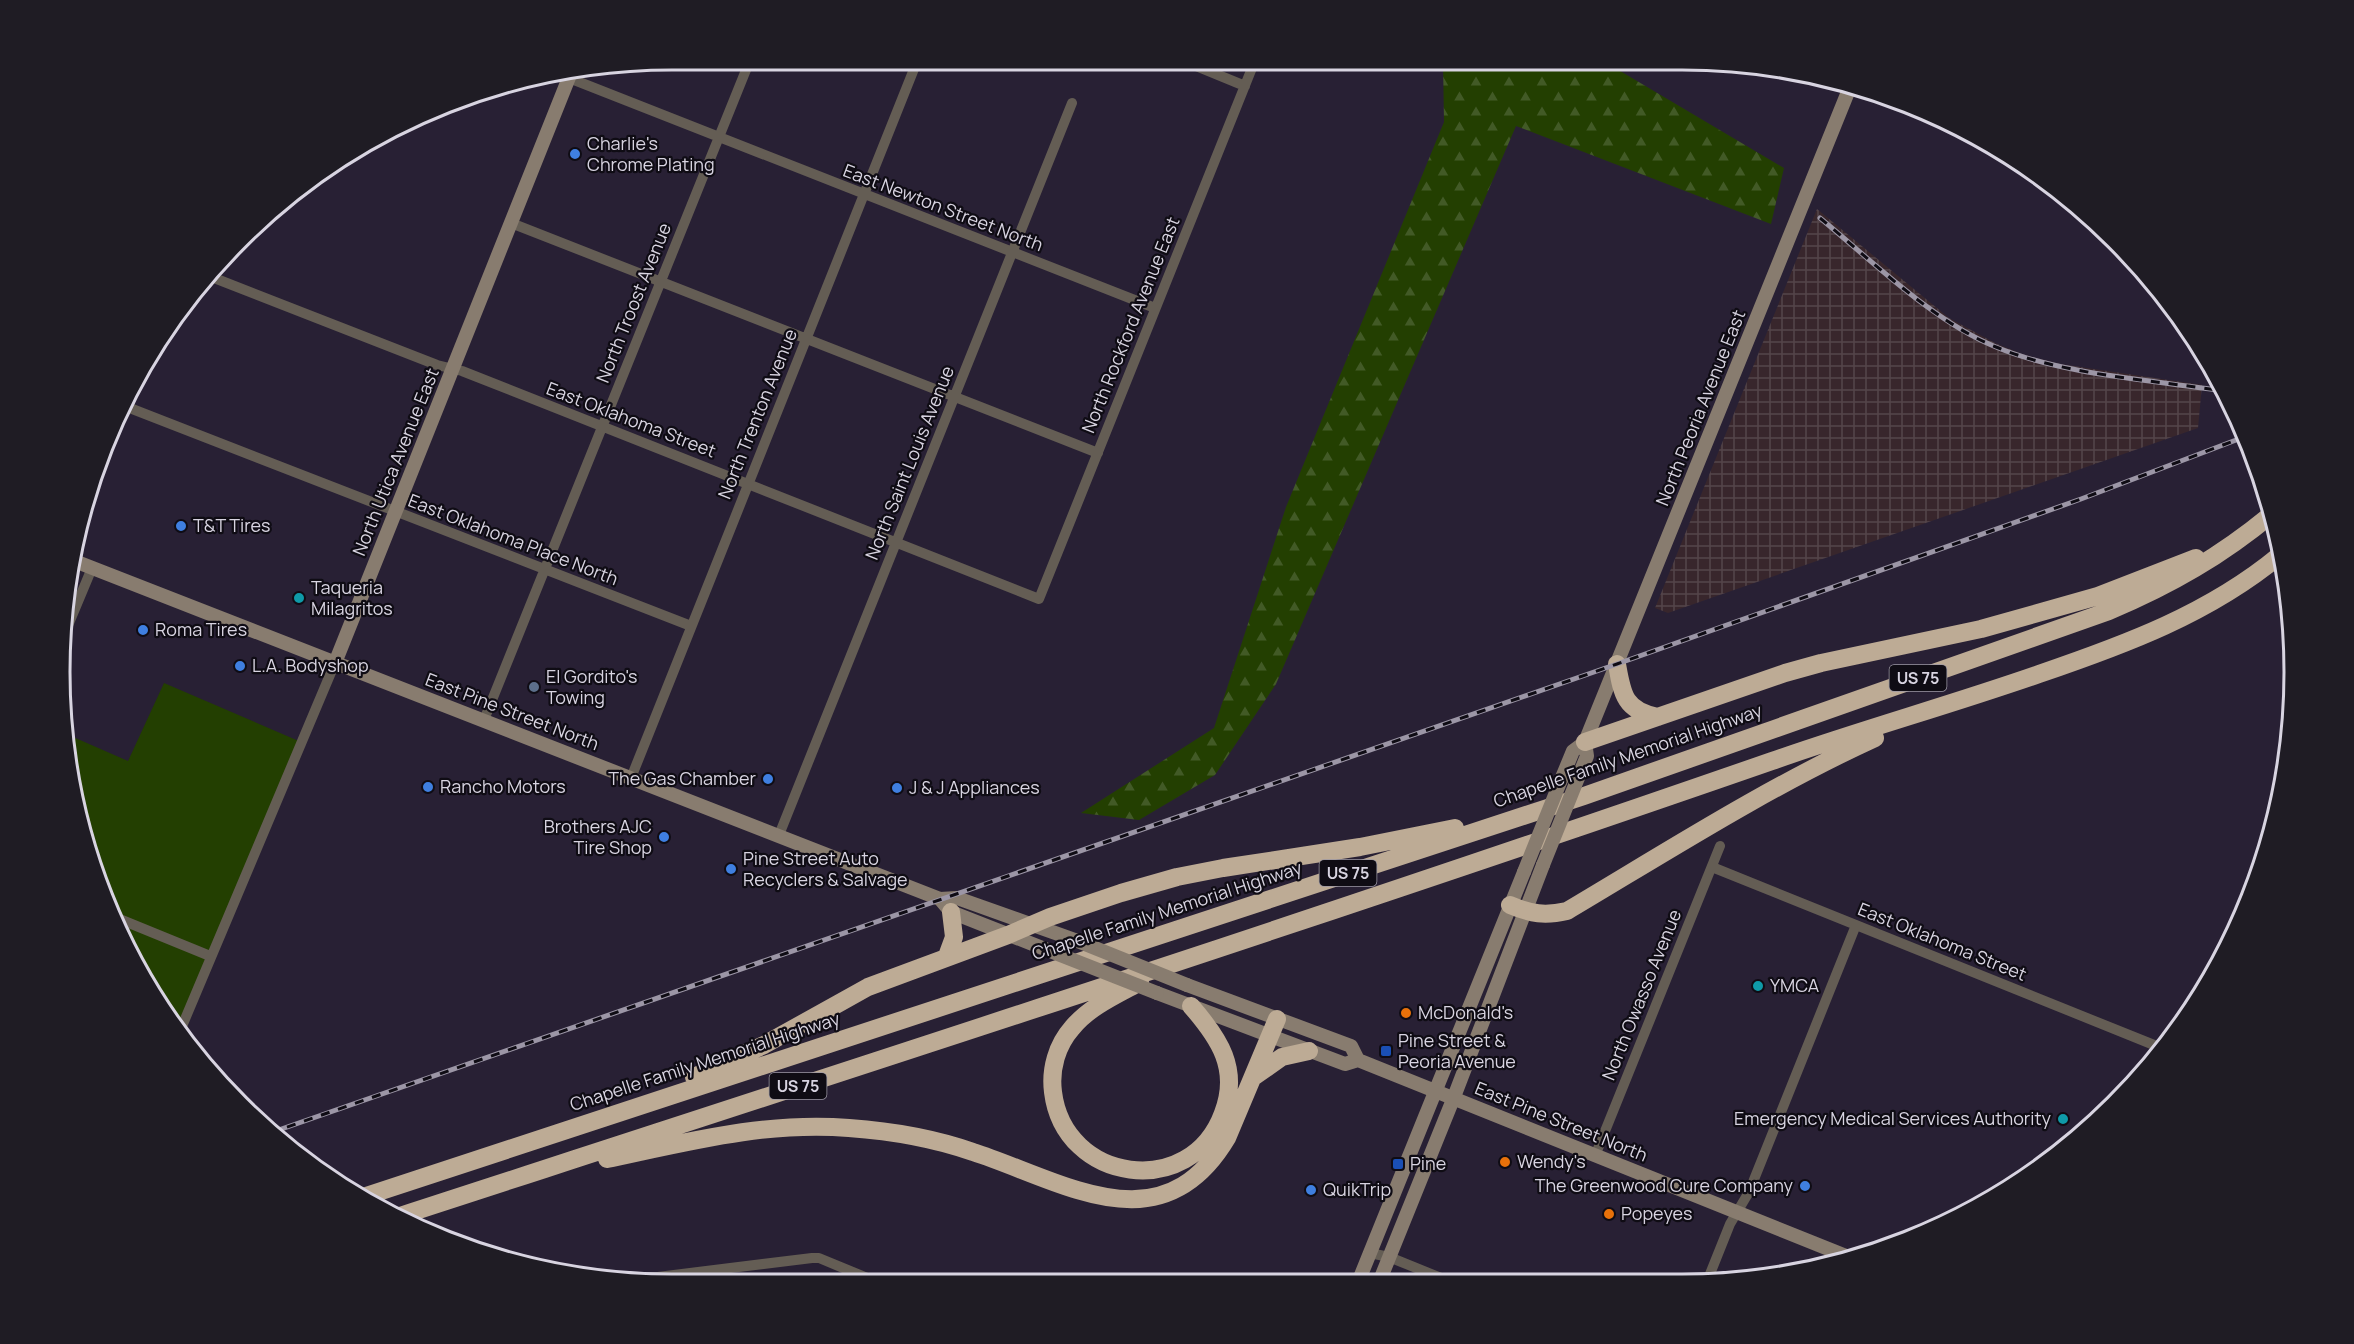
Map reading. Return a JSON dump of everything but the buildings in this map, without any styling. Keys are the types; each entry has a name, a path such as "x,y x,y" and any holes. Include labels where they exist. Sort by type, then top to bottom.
{"highway":[{"name":"Chapelle Family Memorial Highway","path":"373,1194 1540,810 2109,611 2178,580 2242,538 2264,520"},
{"path":"1585,742 1785,673 1821,663 1981,629 2098,596 2133,584 2242,538"},
{"name":"US 75","path":"410,1213 1469,866 1817,745 1937,709 2093,656 2169,625 2232,589 2273,560"},
{"path":"1617,664 1622,692 1629,704 1645,715 1658,717"},
{"path":"1518,908 1534,915 1552,915 1567,911 1709,825 1804,772 1937,709"},
{"path":"608,1116 764,1045 868,987 1008,935 1032,923 1121,893 1177,877 1360,847 1540,810"},
{"path":"945,906 954,937 947,956"},
{"path":"1175,962 1094,1008 1072,1028 1058,1049 1052,1085 1057,1113 1070,1136 1089,1154 1110,1166 1123,1169 1157,1170 1191,1155 1214,1132 1227,1102 1228,1068 1216,1036 1191,1006"},
{"path":"515,1179 720,1135 771,1129 822,1127 874,1130 928,1139 999,1160 1088,1194 1117,1199 1141,1199 1189,1182 1209,1166 1227,1138 1277,1019"},
{"path":"1253,1077 1282,1057 1309,1051"}],"main road":[{"name":"North Utica Avenue East","path":"335,663 569,80"},
{"name":"North Peoria Avenue East","path":"1361,1274 1435,1090 1518,908 1543,865 1587,756 1585,742 1847,94"},
{"name":"East Pine Street North","path":"81,563 779,835 1008,935 1269,1037 1345,1064 1358,1060 1838,1253"},
{"name":"North Peoria Avenue East","path":"1382,1274 1454,1097 1518,908 1524,872 1573,751 1585,742"},
{"name":"East Pine Street North","path":"945,906 957,898 1032,923 1351,1046 1358,1060"}],"street":[{"name":"North Troost Avenue","path":"484,720 746,70"},
{"name":"North Trenton Avenue","path":"632,778 747,483 914,70"},
{"path":"1206,70 1245,86"},
{"name":"North Rockford Avenue East","path":"1039,599 1251,70"},
{"name":"East Newton Street North","path":"580,78 719,138 1155,308"},
{"name":"North Saint Louis Avenue","path":"779,835 1072,103"},
{"path":"511,223 1098,453"},
{"name":"East Oklahoma Street","path":"217,279 462,371 1039,599"},
{"name":"East Oklahoma Place North","path":"132,409 691,626"},
{"path":"74,610 92,568"},
{"name":"North Utica Avenue East","path":"184,1022 335,663"},
{"name":"North Owasso Avenue","path":"1595,1156 1720,846"},
{"name":"East Oklahoma Street","path":"1712,867 2154,1045"},
{"path":"125,921 210,956"},
{"path":"1711,1273 1730,1224 1749,1192 1856,925"},
{"path":"1370,1253 1389,1257 1431,1274"},
{"path":"682,1274 812,1258 819,1258 858,1274"}],"shaded area":[{"path":"1817,209 1949,318 1995,343 2022,354 2060,364 2202,385 2198,428 1668,613 1655,608"}],"green space":[{"path":"1443,70 1619,70 1784,168 1771,224 1516,126 1276,684 1215,775 1139,820 1081,813 1214,728 1286,507 1444,122"},
{"path":"164,683 301,742 185,1023 151,973 116,902 91,828 82,789 75,738 128,761"}],"railway":[{"path":"1820,218 1927,307 1950,323 1996,347 2050,364 2079,370 2213,390"},
{"path":"281,1129 1617,664 2081,499 2237,440"}],"place":[{"name":"Charlie's Chrome Plating","path":"575,154"},
{"name":"T&T Tires","path":"181,526"},
{"name":"Taqueria Milagritos","path":"299,598"},
{"name":"Roma Tires","path":"143,630"},
{"name":"L.A. Bodyshop","path":"240,666"},
{"name":"El Gordito's Towing","path":"534,687"},
{"name":"The Gas Chamber","path":"768,779"},
{"name":"Rancho Motors","path":"428,787"},
{"name":"J & J Appliances","path":"897,788"},
{"name":"Brothers AJC Tire Shop","path":"664,837"},
{"name":"Pine Street Auto Recyclers & Salvage","path":"731,869"},
{"name":"YMCA","path":"1758,986"},
{"name":"McDonald's","path":"1406,1013"},
{"name":"Pine Street & Peoria Avenue","path":"1386,1051"},
{"name":"Emergency Medical Services Authority","path":"2063,1119"},
{"name":"Wendy's","path":"1505,1162"},
{"name":"Pine","path":"1398,1164"},
{"name":"The Greenwood Cure Company","path":"1805,1186"},
{"name":"QuikTrip","path":"1311,1190"},
{"name":"Popeyes","path":"1609,1214"}]}
